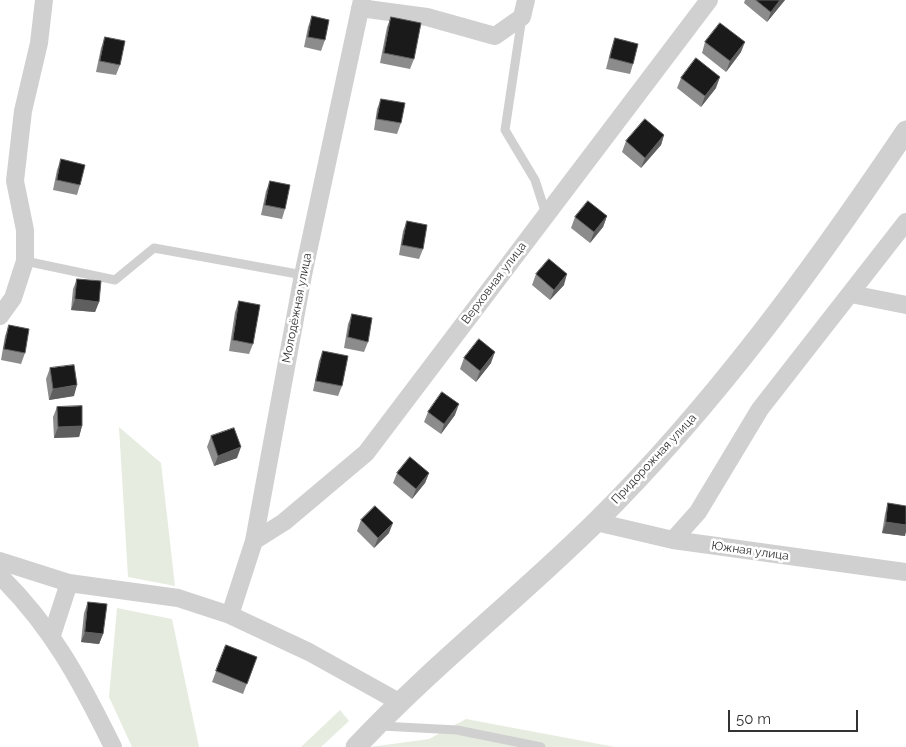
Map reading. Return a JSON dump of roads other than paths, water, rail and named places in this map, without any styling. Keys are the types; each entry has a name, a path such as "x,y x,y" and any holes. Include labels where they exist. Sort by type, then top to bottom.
{"street":[{"path":"0,316 13,298 25,261 25,230 8,179 39,43 44,0"},
{"path":"361,4 427,17 495,36 524,9"},
{"name":"Молодёжная улица","path":"230,615 254,541 303,275 361,4"},
{"name":"Верховная улица","path":"254,541 284,522 366,453 704,4"},
{"name":"Придорожная улица","path":"356,747 399,702 596,522 713,396 855,207 906,131"},
{"path":"673,540 698,512 760,409 852,294 906,222"},
{"path":"852,294 906,305"},
{"name":"Южная улица","path":"596,522 673,540 906,572"},
{"path":"0,561 69,583 178,598 230,615 309,652 399,702"},
{"path":"0,576 27,602 52,635 86,692 113,747"},
{"path":"52,635 69,583"}],"lane":[{"path":"524,9 505,130 535,180 546,214"},
{"path":"25,261 116,280 154,248 303,275"},
{"path":"376,725 457,730 540,747"}]}
